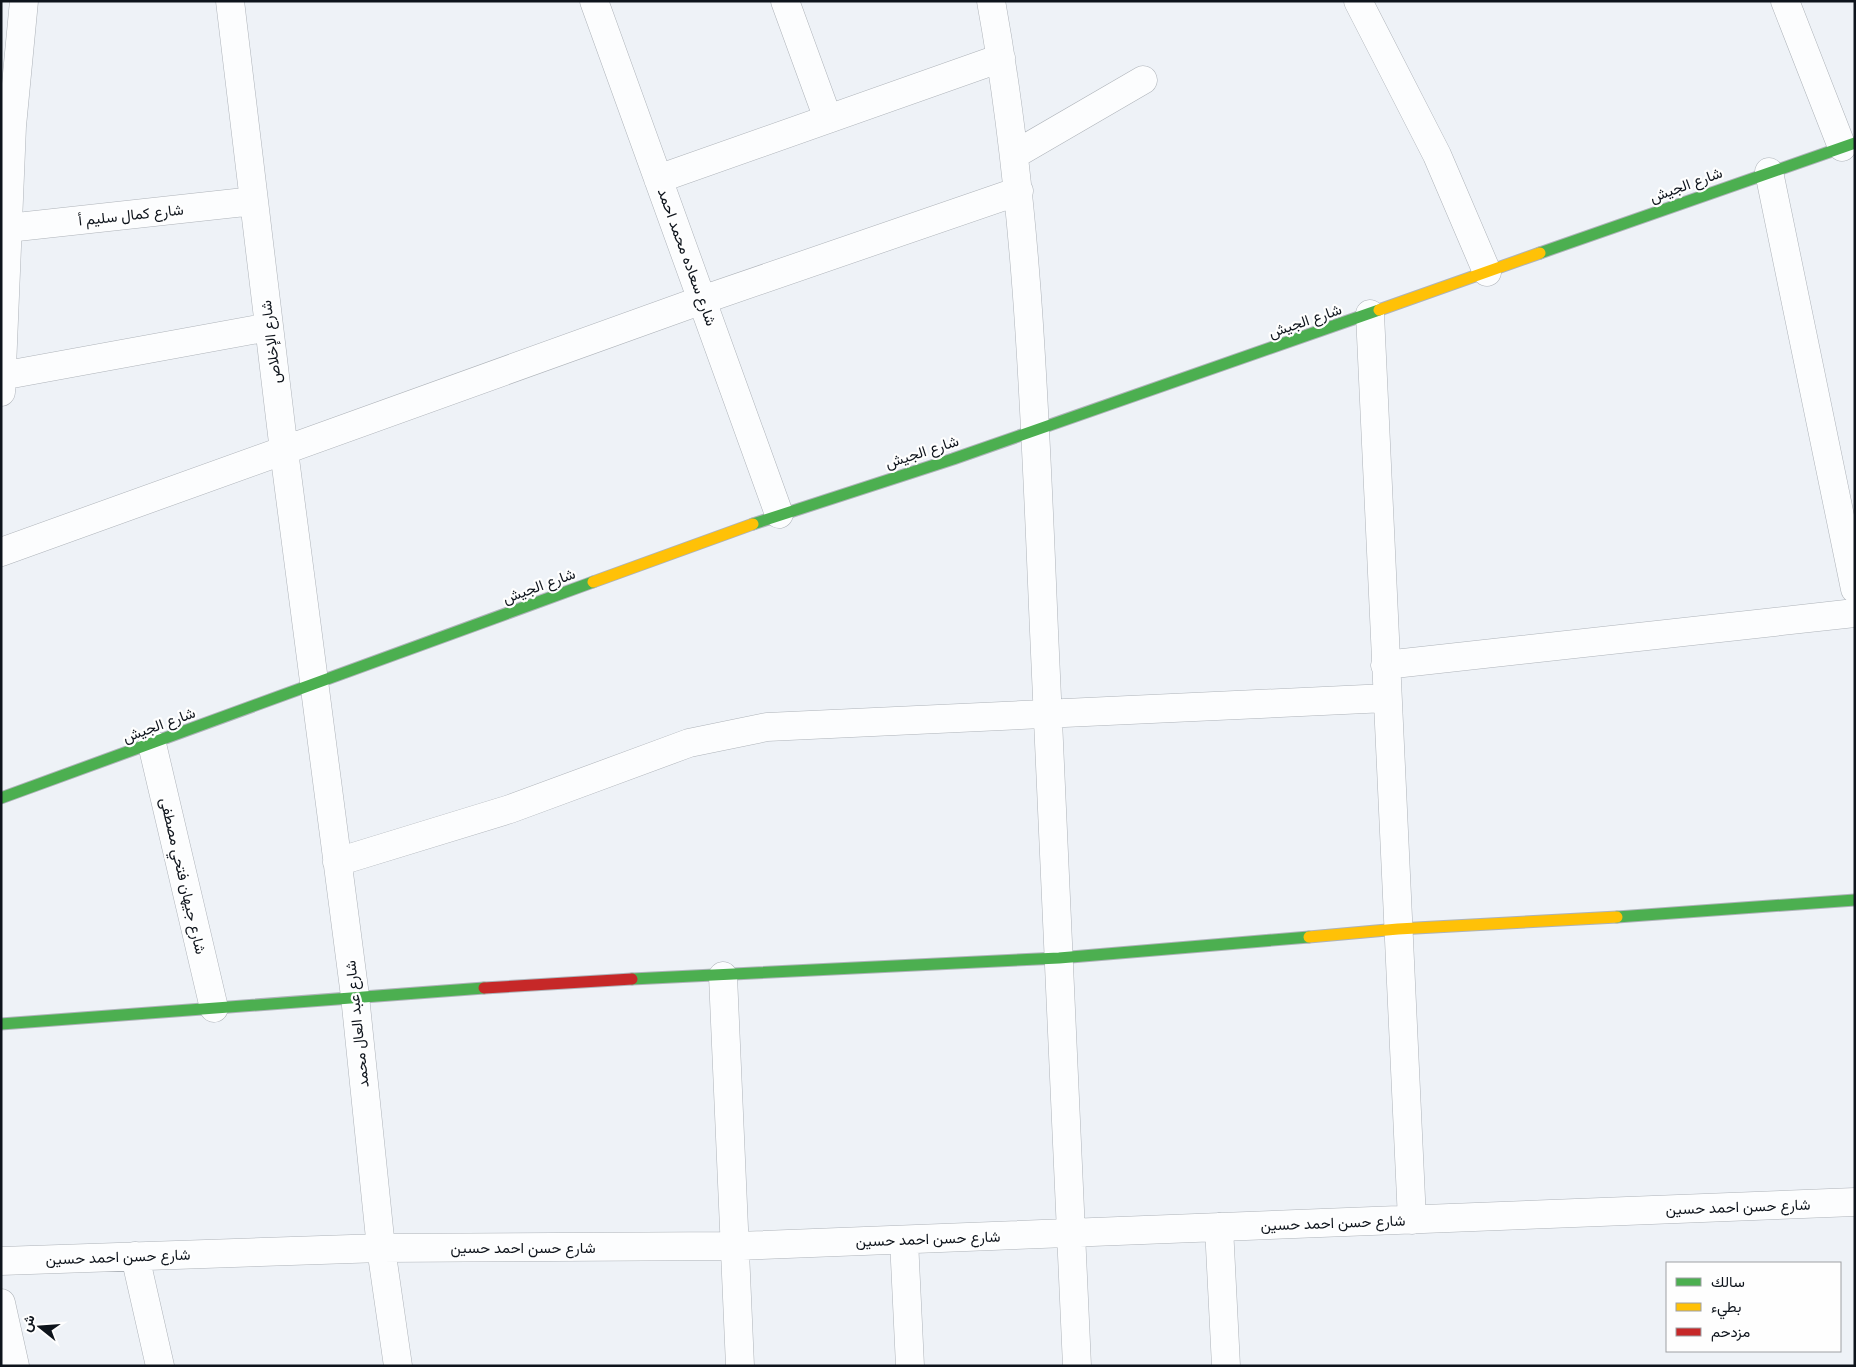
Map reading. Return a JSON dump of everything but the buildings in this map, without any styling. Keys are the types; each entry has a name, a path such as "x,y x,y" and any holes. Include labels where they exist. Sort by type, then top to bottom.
{"street":[{"path":"1,392 8,228 7,127 24,1"},
{"name":"شارع الإخلاص","path":"230,1 284,451 315,683"},
{"name":"شارع سعاده محمد احمد","path":"594,1 779,514"},
{"path":"785,1 828,119"},
{"path":"991,1 1001,58 1019,191 1035,428 1077,1366"},
{"path":"1358,1 1436,155 1487,272"},
{"path":"1785,1 1849,145"},
{"path":"658,179 1001,58"},
{"path":"1014,155 1143,80"},
{"name":"شارع الجيش","path":"1,798 779,514 954,459 1035,428 1370,314 1849,145"},
{"path":"1769,172 1855,589"},
{"path":"1,552 702,300 1019,191"},
{"name":"شارع كمال سليم أ","path":"8,228 254,201"},
{"path":"1370,314 1412,1220"},
{"path":"2,376 269,327"},
{"path":"1385,665 1855,613"},
{"name":"شارع عبد العال محمد","path":"315,683 355,996 381,1248 398,1366"},
{"path":"337,862 510,809 689,743 767,727 1387,698"},
{"name":"شارع جيهان فتحي مصطفى","path":"152,744 214,1008"},
{"path":"1,1024 355,996 1059,958 1398,929 1644,915 1855,900"},
{"path":"723,976 740,1366"},
{"name":"شارع حسن احمد حسين","path":"1,1261 381,1248 736,1246 1855,1202"},
{"path":"1220,1228 1226,1366"},
{"path":"904,1240 910,1366"},
{"path":"136,1256 160,1366"},
{"path":"1,1303 15,1366"}],"traffic: fast":[{"path":"1540,253 1855,143"},
{"path":"753,524 953,459 1379,310"},
{"path":"1,798 593,582"},
{"path":"1617,917 1855,900"},
{"path":"632,979 1059,958 1309,937"},
{"path":"1,1024 484,988"}],"traffic: slow":[{"path":"1379,310 1540,253"},
{"path":"593,582 753,524"},
{"path":"1309,937 1398,929 1617,917"}],"traffic: jam":[{"path":"484,988 632,979"}]}
